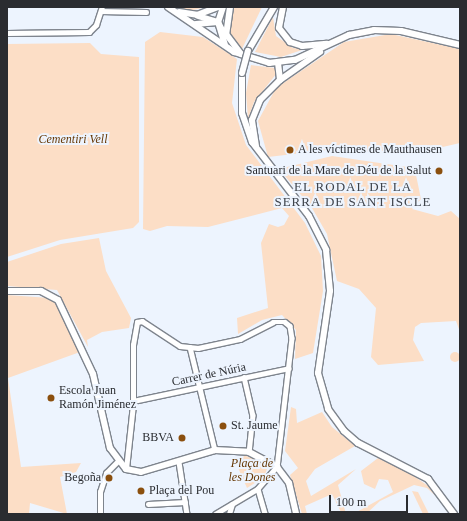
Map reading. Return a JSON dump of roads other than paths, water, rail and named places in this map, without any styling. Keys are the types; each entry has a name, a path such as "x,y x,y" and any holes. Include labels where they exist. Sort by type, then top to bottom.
{"main road":[{"path":"197,15 218,7"},
{"path":"222,7 218,22 228,44"},
{"path":"192,23 205,26 218,22 229,7"},
{"path":"228,44 225,24 229,7"},
{"path":"266,17 267,7"},
{"path":"274,7 266,17 248,51 242,73 242,113 257,152 309,216 326,250 330,291 318,369 328,409 344,431 358,443 428,479 454,514"},
{"path":"283,7 280,28 290,42 305,46 330,44"},
{"path":"170,8 218,22"},
{"path":"170,8 228,44 242,55 278,63 355,33 387,29 460,45"},
{"path":"257,152 253,116 263,96 280,80 330,44"},
{"path":"278,63 280,80"},
{"path":"7,291 41,291 58,300 93,374 102,426 118,461 126,469 142,472 215,450 249,452 276,467 289,483 296,514"}],"street":[{"path":"7,33 89,32 96,25 101,9 146,12"},
{"path":"126,469 133,401 133,344 137,322 142,321 165,339 190,347 240,339 273,322 290,326 290,368 276,467 258,490 216,514"},
{"path":"190,347 215,450"},
{"name":"Carrer de Núria","path":"133,401 290,368"},
{"path":"244,377 253,415 249,452"},
{"path":"100,514 100,492 106,473 118,461"},
{"path":"179,462 187,514"},
{"path":"258,490 265,514"},
{"path":"148,504 185,502"},
{"path":"228,514 232,504"}],"place":[{"name":"A les víctimes de Mauthausen","path":"290,150"},
{"name":"Santuari de la Mare de Déu de la Salut","path":"439,171"},
{"name":"Escola Juan Ramón Jiménez","path":"51,398"},
{"name":"St. Jaume","path":"223,426"},
{"name":"BBVA","path":"182,438"},
{"name":"Begoña","path":"109,478"},
{"name":"Plaça del Pou","path":"141,491"}],"district":[{"name":"EL RODAL DE LA SERRA DE SANT ISCLE","path":"353,196"}],"park label":[{"name":"Cementiri Vell","path":"73,140"},
{"name":"Plaça de les Dones","path":"252,471"}]}
